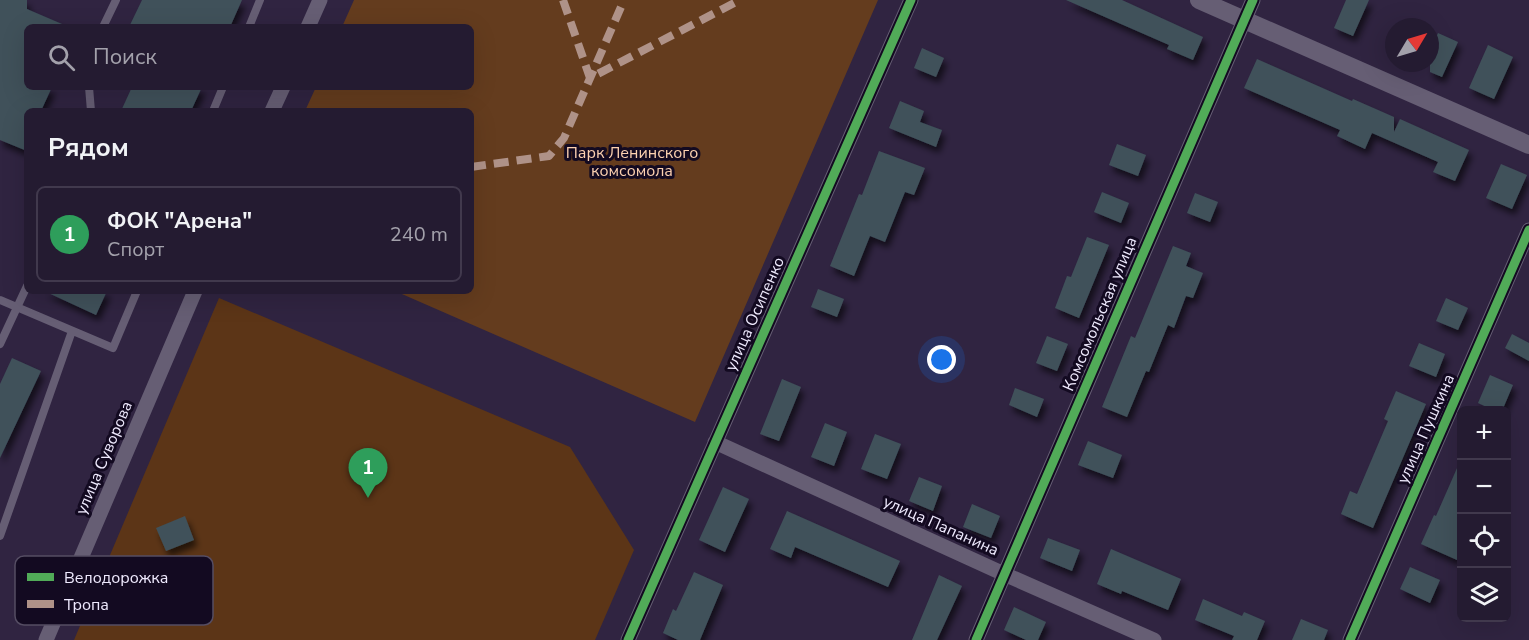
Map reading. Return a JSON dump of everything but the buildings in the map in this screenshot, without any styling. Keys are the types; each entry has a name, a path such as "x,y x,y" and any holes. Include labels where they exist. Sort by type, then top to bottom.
{"street":[{"path":"309,24 320,0"},
{"name":"улица Осипенко","path":"628,640 911,0"},
{"path":"1198,0 1529,145"},
{"name":"Комсомольская улица","path":"976,640 1253,0"},
{"path":"273,108 282,90"},
{"name":"улица Пушкина","path":"1350,640 1529,230"},
{"name":"улица Суворова","path":"82,556 194,294"},
{"name":"улица Папанина","path":"715,442 1154,640"},
{"name":"улица Суворова","path":"46,640 52,625"}],"lane":[{"path":"104,24 116,0"},
{"path":"250,24 260,0"},
{"path":"89,90 91,108"},
{"path":"214,108 222,90"},
{"path":"0,344 24,292"},
{"path":"0,300 113,348 136,294"},
{"path":"0,536 72,331"}],"shaded area":[{"path":"219,298 570,447 634,550 595,640 74,640 80,625 213,625 213,556 110,556"}],"green space":[{"name":"Парк Ленинского комсомола","path":"354,0 878,0 695,422 402,294 474,294 474,108 306,108 315,90 474,90 474,24 343,24"}],"marked path":[{"path":"563,0 590,78 740,0"},
{"path":"474,167 549,156 564,138 624,0"}],"cycle path":[{"path":"628,640 911,0"},
{"path":"976,640 1253,0"},
{"path":"1350,640 1529,230"}],"place":[{"name":"ФОК \"Арена\"","path":"368,498"}]}
